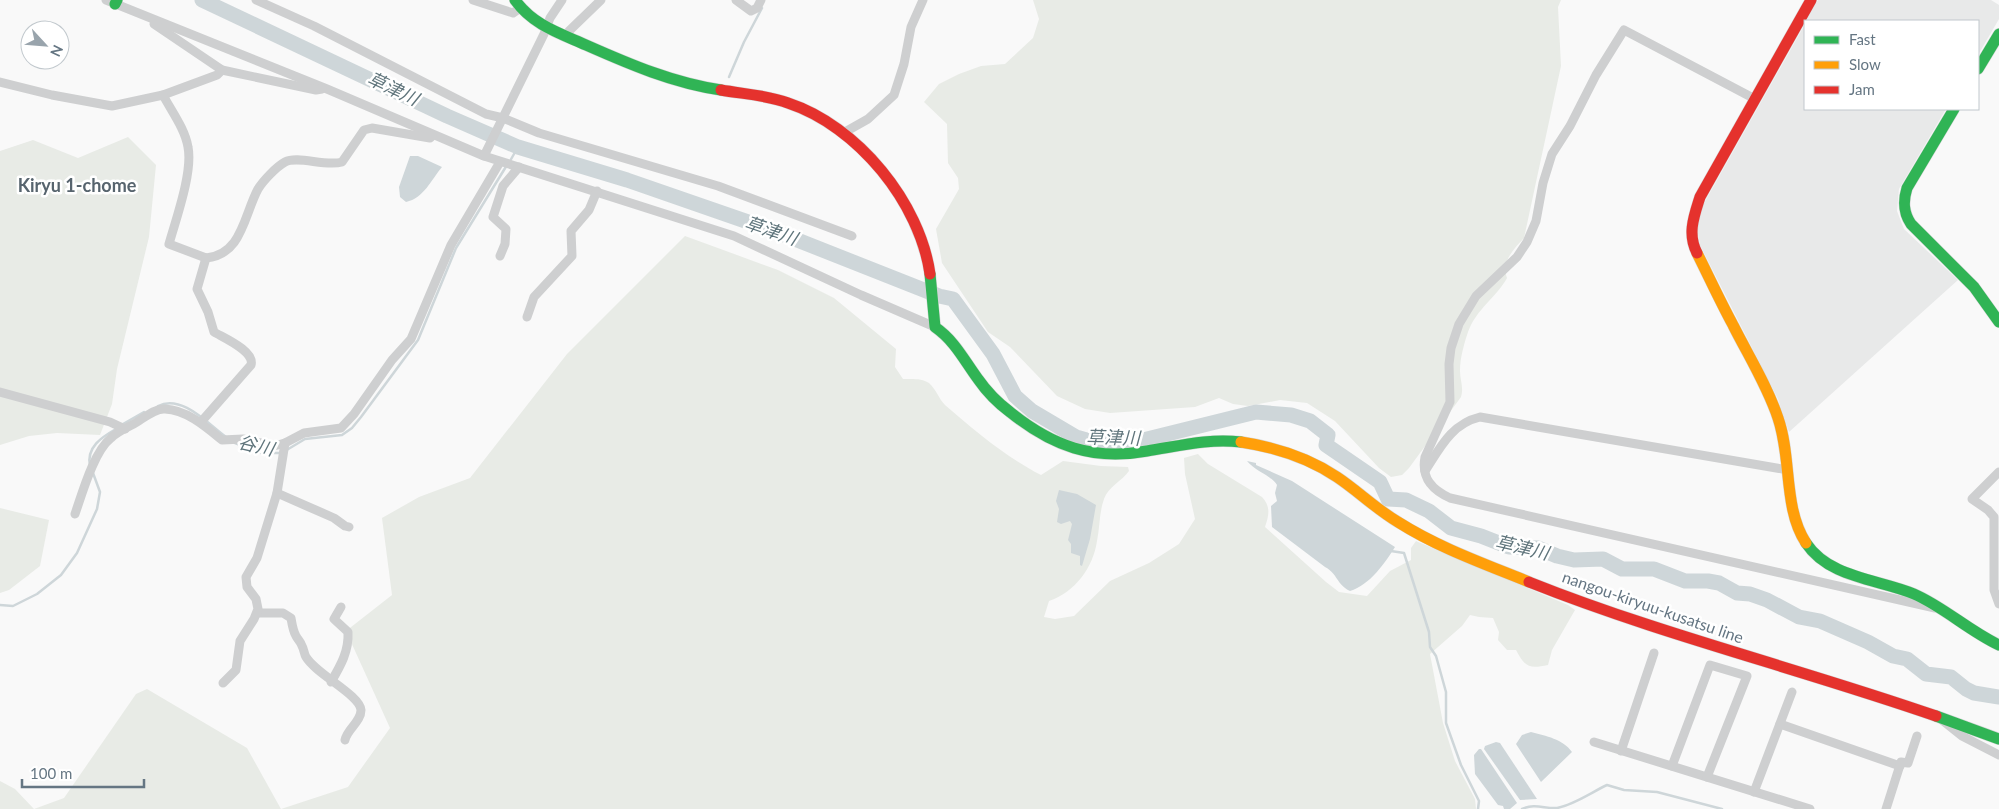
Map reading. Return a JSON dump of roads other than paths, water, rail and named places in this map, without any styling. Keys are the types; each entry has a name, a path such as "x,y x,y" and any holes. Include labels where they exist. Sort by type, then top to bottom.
{"main road":[{"path":"1811,0 1697,203 1692,220 1692,244 1768,392 1778,417 1786,447 1794,519 1804,543 1820,560 1831,566 1914,594 1941,609 1982,637 1999,645"},
{"path":"517,4 546,27 628,64 666,78 789,103 822,117 845,132 873,158 896,190 924,242 929,265 935,327"},
{"path":"1979,67 1999,34"},
{"path":"1953,110 1907,188 1904,198 1904,210 1906,218 1911,224 1984,298 1999,322"},
{"name":"nangou-kiryuu-kusatsu line","path":"935,327 944,332 958,347 978,379 995,401 1010,413 1074,449 1103,454 1139,454 1215,440 1268,448 1305,459 1329,471 1399,523 1452,550 1535,584 1674,635 1801,671 1938,716 1999,739"}],"street":[{"path":"256,0 322,30 486,114 539,133 718,186 852,236"},
{"path":"473,0 513,12 517,4"},
{"path":"484,156 550,18 562,0"},
{"path":"567,37 569,31 601,0"},
{"path":"736,0 751,11 757,8 761,0"},
{"path":"845,132 868,119 894,95 904,64 911,27 923,0"},
{"path":"113,1 140,14 326,89 484,156 734,236 935,327"},
{"path":"140,14 222,70 316,90 326,89"},
{"path":"1755,99 1624,30 1596,75 1570,126 1552,154 1543,182 1536,222 1527,242 1517,257 1476,296 1459,324 1451,348 1449,364 1450,402 1425,457 1425,471 1430,486 1450,498 1648,542 1910,604 1941,609"},
{"path":"0,82 52,96 112,106 163,95 217,75 222,70"},
{"path":"163,95 184,133 189,149 188,175 169,244 206,258 227,250 238,238 259,188 288,160 332,165 342,162 364,130 372,128 430,138 434,135"},
{"path":"75,514 86,482 101,449 111,438 150,413 164,408 179,412 201,422 222,440 243,439 274,446 285,443 304,433 341,428 354,414 392,360 411,340 450,245 500,162"},
{"path":"500,256 505,244 506,228 493,217 496,202 503,186 519,167"},
{"path":"527,316 534,297 572,256 571,231 589,210 597,191"},
{"path":"201,422 252,361 250,356 241,347 214,332 208,312 197,289 206,258"},
{"path":"0,392 110,422 126,429"},
{"path":"1425,471 1451,433 1463,423 1480,417 1788,470"},
{"path":"223,682 236,670 240,641 257,613 256,599 247,587 246,577 257,558 277,492 285,443"},
{"path":"1999,472 1972,499 1988,510 1994,517 1994,590 1999,604"},
{"path":"277,492 334,518 349,527"},
{"path":"331,682 343,662 348,645 348,632 334,619 341,607"},
{"path":"257,613 283,613 291,618 294,635 302,644 306,657 331,682 354,696 360,706 361,713 355,725 346,735 345,740"},
{"path":"1621,751 1654,653"},
{"path":"1672,766 1710,666 1747,676 1707,777"},
{"path":"1754,792 1792,692"},
{"path":"1938,716 1945,724 1962,736 1999,756"},
{"path":"1780,724 1900,766"},
{"path":"1886,809 1901,762 1908,763 1917,736"},
{"path":"1594,742 1810,809"}],"waterway":[{"name":"草津川","path":"202,0 447,116 518,147 627,180 777,232 939,296 953,299 993,354 1015,396 1032,411 1076,437 1090,441 1124,442 1143,440 1256,412 1291,415 1310,421 1328,435 1326,445 1380,482 1388,499 1406,500 1429,511 1451,528 1481,536 1509,547 1538,548 1557,556 1574,560 1603,559 1622,569 1654,569 1685,581 1719,583 1737,593 1750,594 1767,600 1799,617 1820,621 1868,642 1893,656 1907,659 1926,674 1951,677 1974,693 1999,697"},
{"path":"729,77 744,42 762,8"},
{"name":"谷川","path":"510,161 518,147"},
{"name":"谷川","path":"285,451 305,439 342,435 352,428 361,417 418,340 456,248 507,165"},
{"name":"谷川","path":"158,406 167,403 185,407 203,418 226,437"},
{"name":"谷川","path":"123,424 144,412"},
{"name":"谷川","path":"90,466 90,453 96,443 116,429"},
{"name":"谷川","path":"235,443 261,453 280,453"},
{"name":"谷川","path":"0,605 13,606 37,594 61,575 77,553 97,509 100,492 93,473"},
{"path":"1391,551 1404,553 1429,632 1430,647 1436,656 1446,692 1446,723 1461,765 1479,801 1478,809"},
{"path":"1522,809 1531,806 1557,808 1576,801 1607,785 1624,790 1657,792 1722,809"}],"district":[{"name":"Kiryu 1-chome","path":"77,186"}]}
